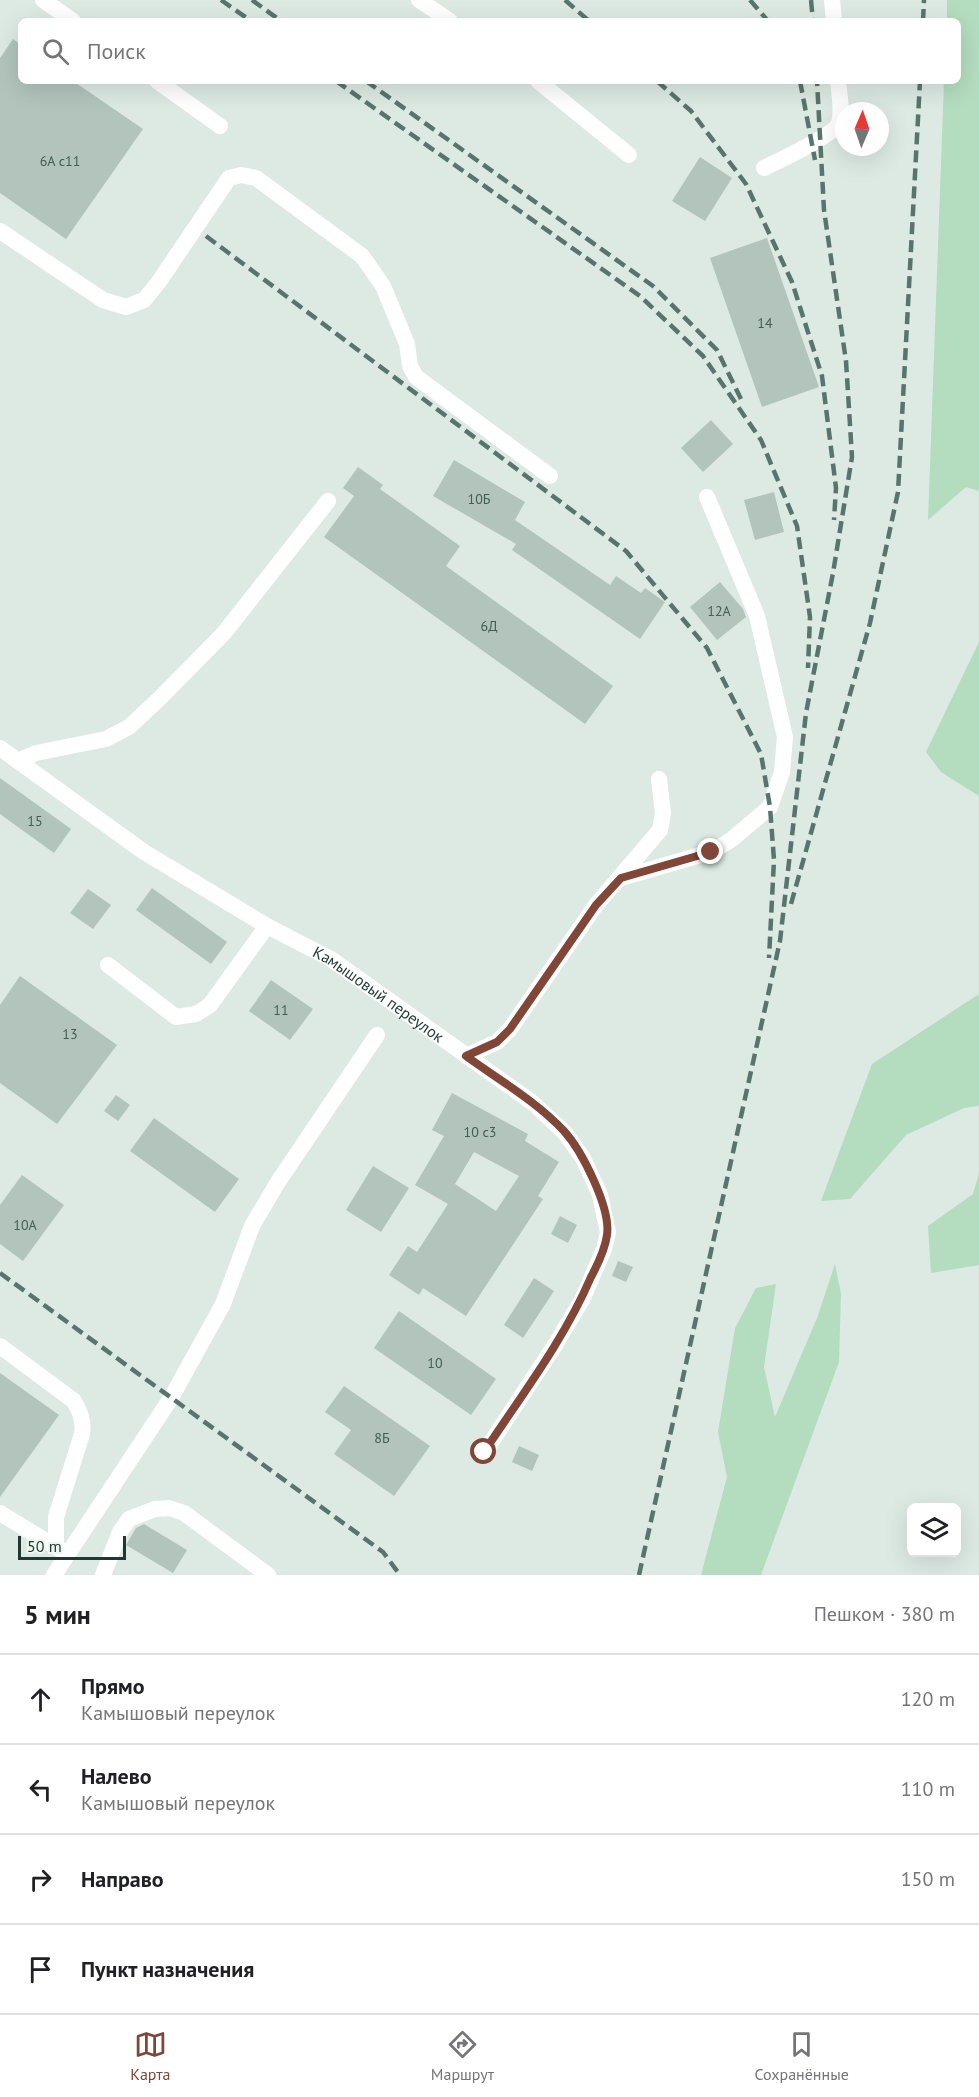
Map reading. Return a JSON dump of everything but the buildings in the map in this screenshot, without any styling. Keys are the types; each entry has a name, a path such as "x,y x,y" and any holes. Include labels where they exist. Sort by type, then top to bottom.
{"lane":[{"path":"43,0 69,18"},
{"path":"419,0 446,18"},
{"path":"832,0 834,18"},
{"path":"161,84 220,126"},
{"path":"542,84 629,155"},
{"path":"764,168 828,134 838,125 840,114 838,84"},
{"path":"0,231 103,300 126,307 144,300 158,283 229,178 242,175 256,178 362,256 383,286 407,344 410,366 416,377 550,476"},
{"path":"621,878 711,852 731,840 770,807 782,772 784,737 757,616 707,497"},
{"path":"18,761 36,753 106,739 129,727 161,698 224,633 328,501"},
{"name":"Камышовый переулок","path":"0,748 144,852 267,926 331,959 533,1104 565,1133 583,1158 600,1195 608,1232 604,1249 582,1300 484,1452"},
{"path":"466,1056 497,1042 510,1029 596,905 660,830 663,813 659,779"},
{"path":"108,965 176,1017 196,1014 210,1005 267,926"},
{"path":"54,1575 62,1551 171,1398 223,1304 252,1226 278,1182 377,1035"},
{"path":"0,1346 74,1401 80,1413 83,1425 82,1434 56,1517 62,1551"},
{"path":"103,1575 120,1532 129,1519 154,1509 170,1508 184,1513 268,1575"},
{"path":"0,1513 62,1551"}],"green space":[{"path":"947,0 979,0 979,491 966,487 928,520 944,84 961,84 961,18 947,18"},
{"path":"979,642 979,796 941,772 926,752"},
{"path":"979,994 979,1106 964,1108 906,1135 850,1199 821,1201 872,1064"},
{"path":"979,1173 979,1265 931,1273 928,1226 973,1194"},
{"path":"835,1264 841,1294 839,1362 761,1575 701,1575 727,1477 718,1432 735,1328 756,1288 776,1284 764,1367 775,1417 817,1318"}],"railway":[{"path":"221,0 247,18"},
{"path":"252,0 277,18"},
{"path":"565,0 586,18"},
{"path":"750,0 765,18"},
{"path":"811,0 813,18"},
{"path":"923,18 924,0"},
{"path":"340,84 640,296 703,356 761,440 797,526 810,617 808,668"},
{"path":"370,84 653,286 717,350 741,399"},
{"path":"660,84 691,111 746,184 792,282 822,376 836,488 834,520"},
{"path":"801,84 815,160"},
{"path":"639,1575 780,941 806,713 833,573 852,457 846,361 824,210 817,84"},
{"path":"791,904 870,623 898,492 920,84"},
{"path":"206,236 626,551 707,648 761,754 770,807 774,860 769,958"},
{"path":"0,1273 383,1552 400,1575"}],"route":[{"path":"484,1452 582,1300 604,1249 608,1232 600,1195 583,1158 565,1133 533,1104 466,1056 497,1042 510,1029 596,905 621,878 711,852"}]}
